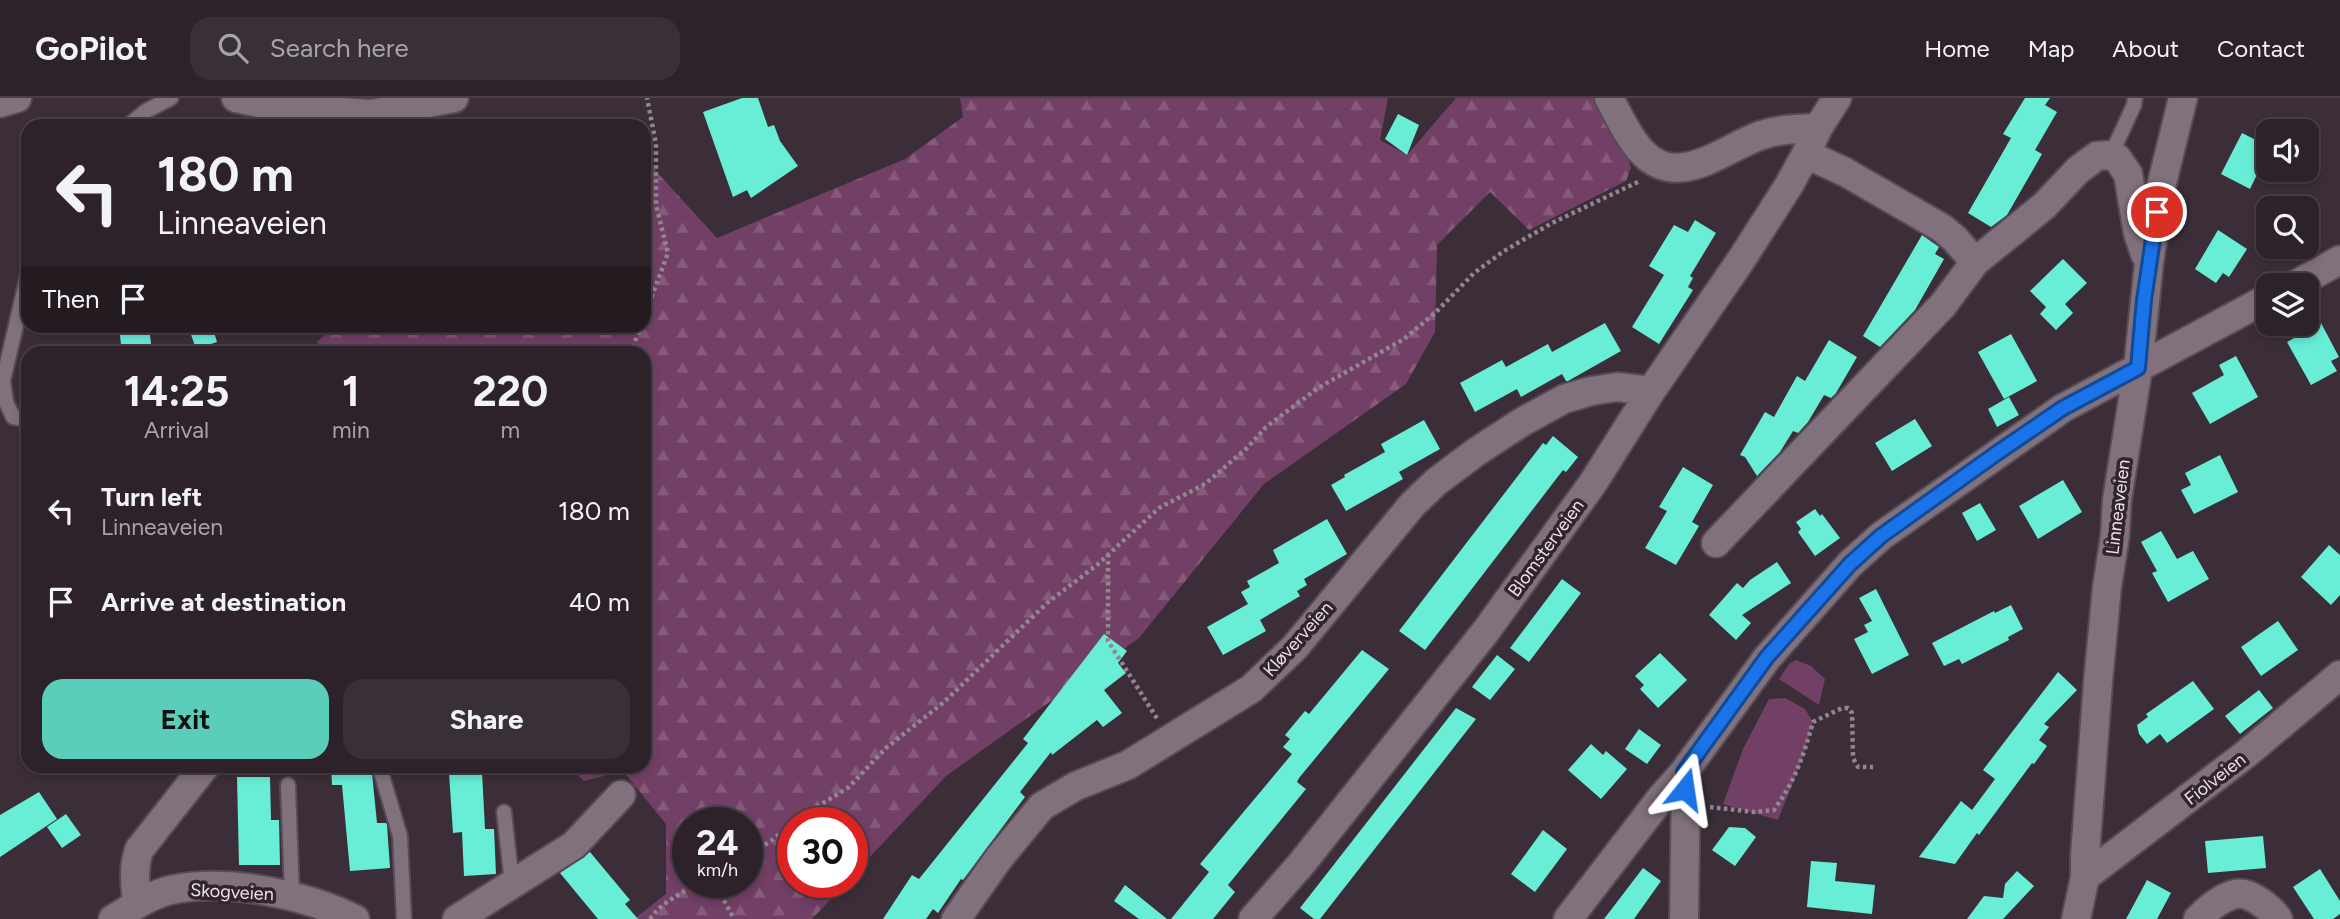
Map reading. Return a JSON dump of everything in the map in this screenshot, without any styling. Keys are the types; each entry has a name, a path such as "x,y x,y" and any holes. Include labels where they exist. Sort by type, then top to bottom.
{"street":[{"path":"0,103 17,98"},
{"path":"236,98 283,108 371,114 454,98"},
{"path":"1609,98 1639,149 1660,166 1681,169 1757,136 1783,130 1818,128"},
{"name":"Blomsterveien","path":"1253,919 1302,863 1486,631 1593,483 1651,391 1741,260 1837,98"},
{"name":"Linneaveien","path":"2076,919 2085,877 2092,757 2117,500 2138,368 2149,263 2161,187 2183,98"},
{"path":"1806,154 1845,172 1942,228 1975,262"},
{"path":"1716,543 1943,305 1975,262 2043,206 2078,170 2098,156 2111,155 2117,158 2128,174 2138,233 2149,263"},
{"path":"2318,273 2340,261"},
{"path":"1568,919 1684,772 1767,657 1850,564 1871,545 1975,468 2063,408 2179,348 2256,304"},
{"name":"Kløverveien","path":"956,919 999,858 1042,806 1076,786 1128,765 1251,689 1295,647 1412,505 1436,482 1522,422 1564,399 1617,387 1651,391"},
{"name":"Fiolveien","path":"2085,877 2246,754 2340,676"},
{"path":"1684,772 1684,919"},
{"path":"137,902 134,877 139,850 200,773"},
{"path":"457,919 574,845 621,795"},
{"name":"Skogveien","path":"113,919 137,902 170,891 201,886 239,888 292,896 331,908 355,919"},
{"path":"2198,919 2218,902 2235,894 2266,904 2278,919"}],"lane":[{"path":"136,119 170,98"},
{"path":"2111,155 2135,98"},
{"path":"21,304 3,381 6,402 13,417 21,417"},
{"path":"381,773 400,836 404,919"},
{"path":"288,785 292,896"},
{"path":"503,812 512,884"}],"path":[{"path":"648,98 656,144 656,205 668,253 651,298"},
{"path":"820,807 839,796 887,748 949,697 1047,603 1108,554 1158,508 1205,484 1247,448 1266,427 1318,388 1411,333 1474,273 1504,251 1552,223 1638,182 1660,166"},
{"path":"1108,554 1108,641 1169,739"},
{"path":"1685,804 1754,812 1774,810 1791,786 1813,722 1842,708 1848,708 1852,713 1853,758 1858,767 1873,767"},
{"path":"650,919 672,897"},
{"path":"723,898 734,919"}],"green space":[{"path":"960,98 1388,98 1380,140 1407,155 1456,98 1597,98 1625,149 1631,168 1626,181 1529,230 1490,192 1437,245 1435,332 1406,384 1264,484 1139,638 946,776 868,859 868,807 777,807 777,898 832,898 812,919 634,919 666,894 666,824 625,773 651,773 651,346 319,346 317,342 327,333 651,333 651,166 717,238 905,159 963,117"},
{"path":"1796,660 1811,666 1825,679 1819,705 1779,679 1789,664"},
{"path":"1785,698 1805,709 1813,722 1803,757 1778,820 1723,804 1743,749 1769,699"},
{"path":"576,773 615,773 584,781"}],"building":[{"path":"742,98 758,98 768,127 774,125 780,141 798,166 751,198 747,190 733,197 703,112"},
{"path":"2025,98 2050,98 2045,105 2057,112 2035,150 2042,154 2007,215 1991,227 1968,213 2011,138 2003,134"},
{"path":"1398,114 1419,125 1407,155 1385,139"},
{"path":"2242,133 2256,140 2256,176 2250,189 2221,174"},
{"path":"1695,220 1716,233 1690,276 1693,278 1688,287 1693,290 1659,344 1632,327 1664,275 1649,266 1674,225 1688,232"},
{"path":"2218,230 2247,249 2229,277 2223,273 2216,283 2195,269"},
{"path":"1922,235 1939,247 1935,254 1944,259 1915,310 1880,347 1863,336"},
{"path":"2063,259 2087,283 2065,304 2073,313 2056,330 2040,314 2046,307 2030,291"},
{"path":"1605,323 1621,351 1568,381 1562,374 1521,397 1517,389 1475,412 1460,383 1502,360 1506,367 1548,344 1552,352"},
{"path":"2321,323 2339,357 2331,361 2337,371 2311,385 2287,342 2298,336 2319,336"},
{"path":"120,333 150,333 151,344 121,346"},
{"path":"190,333 214,333 217,342 195,346"},
{"path":"2011,334 2037,381 2004,399 1978,352"},
{"path":"1829,340 1857,357 1836,393 1831,398 1824,395 1808,422 1798,433 1793,431 1780,452 1757,476 1745,457 1740,455 1765,412 1774,417 1797,376 1805,381"},
{"path":"2236,356 2258,397 2210,424 2192,393 2224,375 2219,365"},
{"path":"2009,397 2019,415 1997,427 1988,409"},
{"path":"1915,419 1932,446 1892,471 1875,443"},
{"path":"1424,420 1440,449 1399,472 1403,479 1346,511 1331,485 1385,452 1381,444"},
{"path":"1553,436 1578,457 1566,472 1563,470 1425,650 1399,631 1543,443 1546,445"},
{"path":"2220,455 2238,492 2194,514 2181,490 2191,485 2185,473"},
{"path":"1683,467 1713,485 1692,522 1699,526 1676,565 1645,548 1667,511 1659,507"},
{"path":"2063,480 2082,512 2038,539 2019,506"},
{"path":"1980,503 1996,530 1977,541 1962,513"},
{"path":"1815,509 1840,538 1815,556 1798,532 1801,529 1796,522"},
{"path":"1327,519 1347,554 1304,579 1307,585 1297,591 1300,596 1260,620 1266,631 1223,655 1207,627 1248,604 1241,592 1250,587 1247,581 1279,563 1273,550"},
{"path":"2161,531 2177,559 2193,551 2209,579 2168,602 2152,573 2157,571 2141,542"},
{"path":"2329,545 2340,555 2340,595 2331,605 2301,577"},
{"path":"1777,562 1791,583 1742,615 1751,623 1736,640 1709,615 1737,583 1743,588 1750,580"},
{"path":"1562,579 1581,593 1529,662 1510,648"},
{"path":"1876,589 1909,655 1872,674 1854,639 1868,632 1864,625 1872,621 1859,598"},
{"path":"2011,605 2023,629 2008,637 2009,640 1962,664 1959,659 1944,666 1932,643"},
{"path":"2278,621 2298,650 2261,676 2241,647"},
{"path":"1104,634 1127,651 1118,663 1126,673 1104,690 1122,713 1103,727 1097,720 1052,755 1051,752 1020,792 1025,797 938,913 933,909 926,919 883,919 912,875 919,879 1028,743 1023,739"},
{"path":"1362,650 1389,669 1299,778 1297,782 1306,789 1228,885 1235,892 1213,919 1171,919 1209,872 1200,864 1292,754 1283,747 1290,739 1285,735 1305,711 1309,714"},
{"path":"1660,653 1687,680 1658,708 1640,689 1644,685 1635,676"},
{"path":"1497,655 1515,669 1490,700 1472,687"},
{"path":"2058,672 2077,690 2044,724 2049,727 2039,740 2047,746 2034,764 2032,763 1955,864 1919,857 1961,801 1972,810 1995,779 1983,770"},
{"path":"2193,681 2214,709 2167,743 2160,734 2147,744 2139,734 2137,725 2148,717 2146,714"},
{"path":"2259,690 2273,708 2240,734 2225,716"},
{"path":"1456,708 1476,719 1320,919 1314,919 1300,908"},
{"path":"1639,729 1661,745 1647,764 1625,749"},
{"path":"1591,744 1603,755 1606,751 1627,769 1601,799 1568,770"},
{"path":"331,773 372,773 377,823 387,825 390,868 350,871 342,785 332,785"},
{"path":"449,773 482,773 485,829 494,829 496,874 464,876 462,832 453,833"},
{"path":"237,777 270,777 271,820 279,820 280,865 239,865"},
{"path":"39,792 57,819 0,857 0,815"},
{"path":"66,814 81,835 62,848 47,827"},
{"path":"1729,827 1745,828 1756,837 1735,866 1712,850"},
{"path":"1543,830 1567,849 1535,892 1511,874"},
{"path":"2263,836 2266,868 2208,873 2205,841"},
{"path":"590,852 630,900 625,904 638,919 598,919 560,873"},
{"path":"1811,861 1837,863 1835,881 1875,885 1872,914 1807,907"},
{"path":"1643,868 1661,881 1634,919 1604,919"},
{"path":"2320,869 2340,901 2340,914 2333,919 2314,919 2293,887"},
{"path":"2017,871 2034,886 2003,919 1967,919 1984,896 2003,898 2005,884"},
{"path":"2147,880 2171,893 2157,919 2126,919"},
{"path":"1125,885 1167,919 1139,919 1114,901"}],"route":[{"path":"1685,789 1684,772 1767,657 1850,564 1881,536 2063,408 2138,368 2144,300 2157,212"}]}
